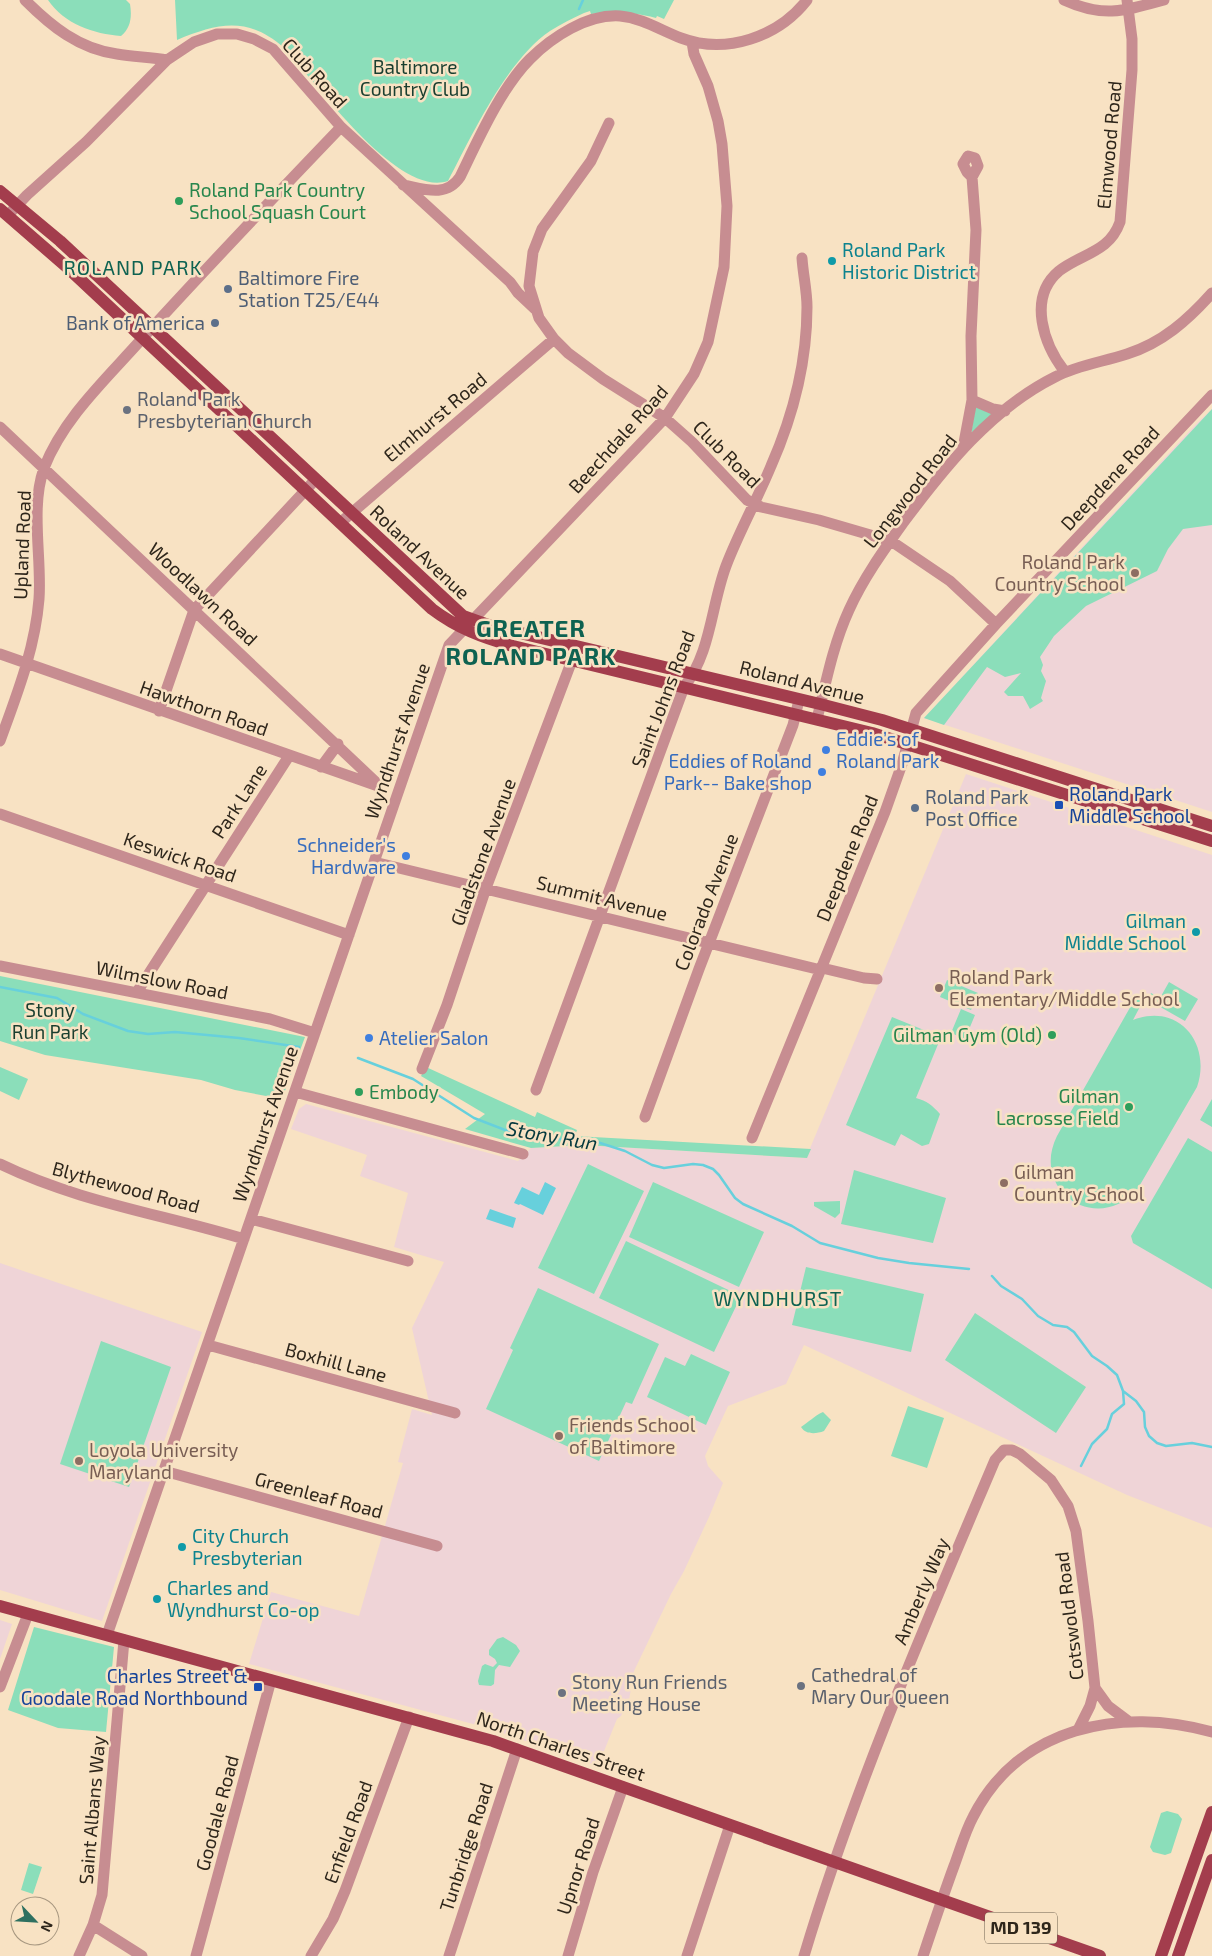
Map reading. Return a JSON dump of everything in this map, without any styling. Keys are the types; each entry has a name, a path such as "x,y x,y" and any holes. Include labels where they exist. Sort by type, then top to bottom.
{"main road":[{"name":"Roland Avenue","path":"0,191 18,204 60,241 153,327 468,625 577,647 820,704 911,730 1212,826"},
{"name":"Roland Avenue","path":"4,212 45,247 432,609 468,625 491,640 908,743 1212,841"},
{"name":"North Charles Street","path":"0,1606 409,1717 516,1749 1100,1956"},
{"path":"1161,1956 1212,1812"},
{"path":"1178,1956 1212,1860"}],"street":[{"path":"26,0 61,32 91,48 117,54 167,60"},
{"path":"402,185 434,191 449,188 456,183 500,100 517,75 535,54 562,34 590,20 619,16 635,18 692,42 724,44 749,40 780,26 793,16 807,0"},
{"path":"1064,0 1087,10 1100,12 1114,12 1128,4 1164,0"},
{"name":"Elmwood Road","path":"1064,372 1048,346 1044,335 1042,327 1044,297 1053,278 1067,266 1104,246 1116,231 1120,222 1132,70 1132,39 1128,4"},
{"name":"Club Road","path":"4,212 18,204 86,142 167,60 194,42 211,35 230,33 254,39 273,49 341,127 402,185 510,282 518,293 535,309 554,339 568,353 603,379 665,418 692,442 747,500 753,504 891,541 950,580 996,624"},
{"name":"Beechdale Road","path":"468,625 665,418 694,374 708,342 724,267 727,206 722,144 708,86 694,54 692,42"},
{"path":"510,282 516,281 530,271 533,252 542,229 591,161 609,123"},
{"name":"Upland Road","path":"0,740 27,665 37,618 39,569 38,510 44,468 62,434 85,402 143,338 341,127"},
{"path":"963,448 972,400 971,336 976,246 972,177"},
{"path":"425,206 428,198 434,191"},
{"name":"Saint Johns Road","path":"536,1090 684,687 694,675 701,660 725,567 771,466 786,428 806,338 807,305 802,258"},
{"name":"Club Road","path":"530,271 529,286 535,309"},
{"name":"Longwood Road","path":"817,719 833,652 848,611 862,585 926,493 963,448 1005,411 1032,391 1064,372 1127,354 1158,340 1190,316 1212,293"},
{"name":"Elmhurst Road","path":"340,523 554,339"},
{"name":"Deepdene Road","path":"752,1138 885,812 916,713 996,624 1212,395"},
{"path":"972,400 993,409 1005,411"},
{"name":"Woodlawn Road","path":"0,427 338,744 382,788"},
{"path":"159,711 194,610 315,480"},
{"name":"Wyndhurst Avenue","path":"107,1635 449,645 468,625"},
{"name":"Gladstone Avenue","path":"422,1069 450,997 486,888 577,647"},
{"name":"Hawthorn Road","path":"0,654 398,793"},
{"name":"Colorado Avenue","path":"645,1117 793,725 799,700"},
{"path":"322,767 338,744"},
{"name":"Park Lane","path":"137,992 289,756"},
{"name":"Keswick Road","path":"0,814 349,935"},
{"name":"Summit Avenue","path":"374,862 710,943 822,969 878,979"},
{"name":"Wilmslow Road","path":"0,966 270,1019 315,1032"},
{"path":"295,1092 523,1154"},
{"name":"Blythewood Road","path":"0,1164 44,1184 84,1197 244,1239"},
{"path":"251,1219 408,1261"},
{"name":"Boxhill Lane","path":"208,1345 455,1413"},
{"name":"Cotswold Road","path":"1004,1450 1012,1450 1020,1454 1047,1476 1058,1490 1072,1518 1076,1531 1095,1688 1090,1706 1078,1730"},
{"name":"Amberly Way","path":"804,1956 834,1861 876,1746 995,1460 1004,1450"},
{"name":"Greenleaf Road","path":"164,1471 437,1546"},
{"path":"0,1687 28,1614"},
{"name":"Saint Albans Way","path":"78,1956 93,1925 102,1894 124,1640"},
{"name":"Goodale Road","path":"196,1956 272,1680"},
{"path":"1095,1688 1108,1706 1128,1721"},
{"name":"Enfield Road","path":"311,1956 333,1919 345,1891 409,1717"},
{"path":"923,1956 969,1824 992,1788 1008,1771 1033,1750 1053,1738 1078,1730 1128,1721 1177,1725 1212,1732"},
{"name":"Tunbridge Road","path":"449,1956 516,1749"},
{"name":"Upnor Road","path":"568,1956 593,1872 623,1787"},
{"path":"687,1956 730,1825"},
{"path":"93,1925 142,1956"}],"shaded area":[{"name":"Roland Park Country School","path":"1212,409 1212,812 924,718 1196,424"},
{"path":"966,774 1212,855 1212,1528 1127,1495 804,1345 786,1384 728,1406 705,1456 708,1466 723,1483 684,1571 634,1671 629,1700 621,1716 617,1719 598,1766 488,1728 249,1664 271,1592 359,1616 403,1463 398,1462 412,1409 432,1415 412,1328 444,1262 394,1247 408,1193 360,1176 367,1155 291,1129 299,1109 306,1104 518,1161 531,1148 583,1145 806,1158"},
{"name":"Loyola University Maryland","path":"0,1263 202,1332 102,1621 0,1590"},
{"path":"0,1620 12,1624 0,1659"}],"green space":[{"path":"48,0 126,0 130,4 130,22 121,36 100,33 71,21 62,15"},
{"name":"Baltimore Country Club","path":"175,0 674,0 664,19 657,16 656,18 639,14 591,14 590,11 550,31 519,60 505,79 479,121 448,181 428,182 405,172 382,155 359,134 284,48 271,38 245,27 232,26 206,30 177,40"},
{"path":"976,404 994,414 971,434"},
{"path":"1212,409 1212,525 1183,529 1168,549 1157,571 1086,606 1054,636 1040,657 1043,665 1041,671 1046,681 1041,698 1043,701 1030,709 1023,696 1008,696 1004,692 1021,673 1005,677 987,667 944,725 924,718"},
{"name":"Stony Run Park","path":"0,976 305,1037 282,1099 235,1090 201,1080 45,1055 0,1041"},
{"path":"947,980 978,993 971,1010 940,997"},
{"path":"1169,982 1198,999 1185,1021 1148,1000 1151,993 1160,998"},
{"path":"1136,997 1143,1001 1133,1020 1149,1016 1164,1017 1177,1022 1188,1030 1200,1055 1197,1087 1137,1190 1121,1203 1103,1208 1087,1207 1072,1200 1060,1189 1052,1174 1051,1156 1057,1136"},
{"path":"961,1009 975,1015 965,1039 951,1033"},
{"path":"892,1017 941,1037 916,1098 929,1104 940,1114 929,1144 922,1146 901,1134 895,1146 846,1125"},
{"path":"0,1067 28,1079 19,1100 0,1091"},
{"path":"426,1067 535,1117 537,1112 577,1130 575,1136 811,1149 807,1158 583,1145 531,1148 465,1129 485,1114 421,1076"},
{"path":"1212,1099 1212,1127 1200,1120"},
{"path":"1188,1138 1212,1152 1212,1289 1133,1243 1131,1236"},
{"path":"588,1164 644,1191 594,1294 538,1268"},
{"path":"854,1170 946,1198 933,1243 841,1224"},
{"path":"653,1182 764,1232 739,1287 629,1237"},
{"path":"840,1201 840,1213 835,1218 814,1206 814,1202"},
{"path":"626,1241 741,1296 714,1352 599,1298"},
{"path":"806,1267 924,1294 911,1352 792,1325"},
{"path":"538,1288 659,1344 632,1404 626,1402 599,1461 486,1409 513,1350 510,1348"},
{"path":"975,1313 1086,1387 1056,1433 945,1360"},
{"path":"101,1341 171,1367 129,1487 60,1464"},
{"path":"691,1354 730,1372 706,1425 647,1397 665,1357 685,1366"},
{"path":"908,1406 944,1418 927,1468 891,1456"},
{"path":"823,1412 831,1420 824,1431 811,1433 803,1430 801,1427"},
{"path":"34,1627 114,1647 106,1732 58,1728 8,1710"},
{"path":"503,1637 516,1645 520,1651 510,1667 499,1665 495,1670 494,1684 491,1686 479,1685 478,1681 482,1666 485,1664 493,1667 497,1663 489,1655 489,1650 497,1639"},
{"path":"1167,1811 1178,1814 1182,1819 1171,1853 1165,1855 1153,1852 1150,1847 1161,1813"},
{"path":"29,1863 42,1867 33,1894 21,1890"}],"water":[{"path":"545,1182 556,1188 543,1215 514,1203 522,1187 539,1195"},
{"path":"490,1209 516,1218 513,1228 486,1219"}],"waterway":[{"path":"579,9 583,0"},
{"name":"Stony Run","path":"0,987 57,998 83,1014 128,1031 148,1034 175,1032 239,1038 299,1047"},
{"name":"Stony Run","path":"358,1058 413,1079 474,1118 513,1133 543,1138 594,1141 625,1151 652,1165 664,1168 693,1164 713,1169 735,1198 743,1204 792,1226 820,1243 878,1258 969,1269"},
{"name":"Stony Run","path":"992,1276 1001,1286 1022,1299 1038,1316 1053,1325 1067,1327 1074,1332 1092,1356 1117,1375 1123,1391 1136,1401 1144,1412 1145,1427 1149,1436 1157,1443 1166,1446 1192,1443 1212,1447"},
{"path":"1081,1466 1092,1444 1107,1429 1112,1414 1124,1404 1123,1391"}],"place":[{"name":"Roland Park Country School Squash Court","path":"179,201"},
{"name":"Roland Park Historic District","path":"832,261"},
{"name":"Baltimore Fire Station T25/E44","path":"228,289"},
{"name":"Bank of America","path":"215,323"},
{"name":"Roland Park Presbyterian Church","path":"127,410"},
{"name":"Roland Park Country School","path":"1135,573"},
{"name":"Eddie’s of Roland Park","path":"826,750"},
{"name":"Eddies of Roland Park-- Bake shop","path":"822,772"},
{"name":"Roland Park Middle School","path":"1059,805"},
{"name":"Roland Park Post Office","path":"915,808"},
{"name":"Schneider's Hardware","path":"406,856"},
{"name":"Gilman Middle School","path":"1196,932"},
{"name":"Roland Park Elementary/Middle School","path":"939,988"},
{"name":"Gilman Gym (Old)","path":"1052,1035"},
{"name":"Atelier Salon","path":"369,1038"},
{"name":"Embody","path":"359,1092"},
{"name":"Gilman Lacrosse Field","path":"1129,1107"},
{"name":"Gilman Country School","path":"1004,1183"},
{"name":"Friends School of Baltimore","path":"559,1436"},
{"name":"Loyola University Maryland","path":"79,1461"},
{"name":"City Church Presbyterian","path":"182,1547"},
{"name":"Charles and Wyndhurst Co-op","path":"157,1599"},
{"name":"Cathedral of Mary Our Queen","path":"801,1686"},
{"name":"Charles Street & Goodale Road Northbound","path":"258,1687"},
{"name":"Stony Run Friends Meeting House","path":"562,1693"}],"district":[{"name":"ROLAND PARK","path":"133,268"},
{"name":"GREATER ROLAND PARK","path":"531,643"},
{"name":"WYNDHURST","path":"778,1299"}]}
